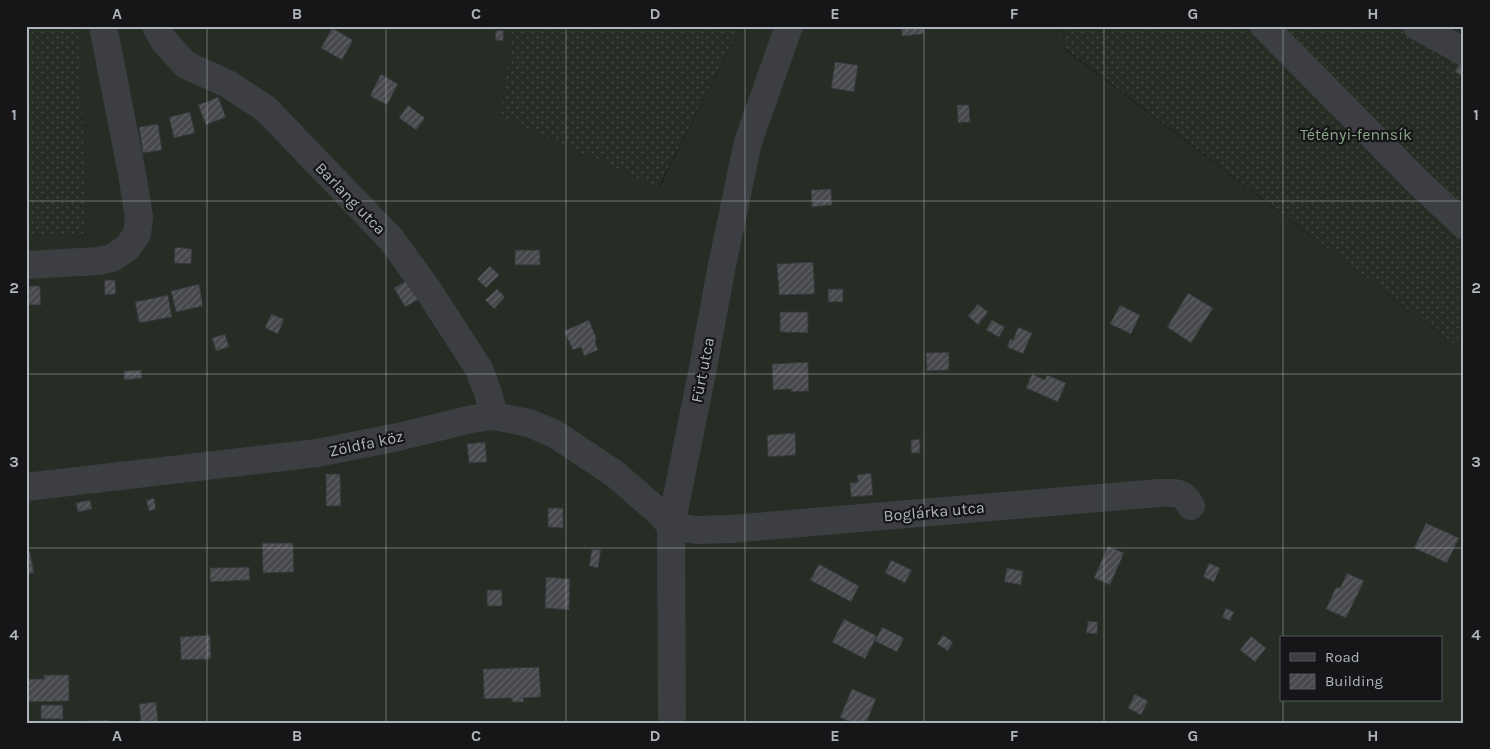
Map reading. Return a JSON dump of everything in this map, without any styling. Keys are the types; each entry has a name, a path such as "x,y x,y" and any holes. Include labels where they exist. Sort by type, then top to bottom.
{"street":[{"path":"26,265 99,261 112,258 127,248 137,234 139,217 135,191 103,26"},
{"name":"Barlang utca","path":"156,26 164,41 186,65 228,84 266,109 391,239 428,290 479,369 488,392 494,416"},
{"name":"Fürt utca","path":"672,723 671,526 748,142 790,26"},
{"path":"1264,26 1417,181 1464,224"},
{"path":"1417,26 1464,52"},
{"name":"Zöldfa köz","path":"26,487 317,453 398,437 472,419 494,416 530,423 555,434 615,474 661,514 671,526"},
{"name":"Boglárka utca","path":"671,526 697,530 731,529 1158,493 1181,494 1191,506"}],"green space":[{"path":"26,26 87,26 123,237 26,247"},
{"path":"80,26 513,26 501,116 659,188 741,26 1064,26 1063,48 1464,352 1464,723 26,723 26,235 86,233"},
{"path":"394,26 741,26 658,188 495,114"},
{"name":"Tétényi-fennsík","path":"1064,26 1464,26 1464,352 1063,47"}],"building":[{"path":"901,26 923,26 924,34 902,36"},
{"path":"332,28 353,40 342,60 321,48"},
{"path":"496,30 504,31 503,41 495,40"},
{"path":"835,62 858,65 854,92 831,88"},
{"path":"1461,62 1464,64 1464,72 1461,76 1455,71"},
{"path":"381,74 398,84 387,105 370,96"},
{"path":"218,97 226,117 206,125 198,105"},
{"path":"408,105 425,118 416,130 399,118"},
{"path":"957,105 969,105 970,122 958,123"},
{"path":"190,112 195,133 174,138 169,117"},
{"path":"158,124 162,150 143,153 139,127"},
{"path":"831,189 832,205 812,207 811,190"},
{"path":"175,247 192,249 191,264 174,263"},
{"path":"515,250 540,250 540,265 515,265"},
{"path":"813,262 815,294 779,295 777,264"},
{"path":"490,266 499,275 486,288 477,279"},
{"path":"104,280 115,280 116,294 105,295"},
{"path":"408,280 419,299 405,307 394,288"},
{"path":"199,284 203,306 176,312 171,291"},
{"path":"26,286 40,286 41,305 26,305"},
{"path":"497,289 505,297 494,309 485,300"},
{"path":"828,289 843,289 843,302 828,302"},
{"path":"1188,293 1213,308 1191,343 1167,327"},
{"path":"168,295 172,317 139,323 135,302"},
{"path":"978,304 988,312 978,325 968,316"},
{"path":"1120,305 1140,315 1131,334 1110,324"},
{"path":"780,312 808,312 808,333 780,332"},
{"path":"271,314 284,319 278,334 265,328"},
{"path":"589,320 597,340 595,341 598,350 584,356 581,347 573,350 564,331"},
{"path":"992,320 1005,327 999,337 986,330"},
{"path":"1018,327 1032,333 1023,354 1007,347 1010,339 1013,340"},
{"path":"225,334 229,347 216,351 212,338"},
{"path":"949,352 949,370 927,371 926,353"},
{"path":"808,362 809,391 773,390 772,364"},
{"path":"141,370 142,378 124,380 124,371"},
{"path":"1032,374 1045,380 1047,375 1066,383 1058,402 1026,388"},
{"path":"795,433 796,455 768,457 767,435"},
{"path":"920,439 920,453 911,453 911,440"},
{"path":"485,442 487,462 469,463 467,444"},
{"path":"871,473 873,495 851,497 850,483 858,482 857,475"},
{"path":"326,474 340,474 341,506 326,506"},
{"path":"154,498 156,509 149,511 146,500"},
{"path":"90,500 92,509 78,512 76,503"},
{"path":"548,508 563,508 563,528 548,527"},
{"path":"1426,523 1459,538 1447,563 1414,548"},
{"path":"262,543 293,543 294,572 263,573"},
{"path":"1108,546 1124,553 1110,585 1094,578"},
{"path":"592,549 601,550 598,568 589,566"},
{"path":"30,552 34,573 26,574 26,553"},
{"path":"891,560 912,570 905,583 885,573"},
{"path":"1209,563 1220,568 1214,582 1203,577"},
{"path":"819,564 859,586 851,602 810,580"},
{"path":"249,567 250,580 210,582 210,568"},
{"path":"1007,568 1023,571 1021,585 1004,582"},
{"path":"1347,573 1364,581 1346,618 1326,609 1336,587 1340,588"},
{"path":"546,577 570,579 569,610 545,608"},
{"path":"487,590 502,590 502,606 487,606"},
{"path":"1226,608 1234,612 1230,621 1222,617"},
{"path":"844,619 877,636 865,659 832,642"},
{"path":"1088,621 1098,622 1097,634 1086,633"},
{"path":"882,627 904,638 897,652 875,641"},
{"path":"210,635 211,659 181,660 180,637"},
{"path":"943,635 953,642 948,651 937,644"},
{"path":"1251,636 1266,648 1255,662 1240,650"},
{"path":"539,667 541,697 523,698 524,702 512,702 512,698 484,699 483,669"},
{"path":"44,675 69,675 69,701 26,702 26,679 44,679"},
{"path":"852,689 876,699 866,723 852,723 840,717"},
{"path":"1135,694 1148,701 1141,715 1128,708"},
{"path":"156,702 158,723 141,723 139,704"},
{"path":"41,705 63,705 63,719 41,719"},
{"path":"109,720 109,723 82,723 82,721"}]}
